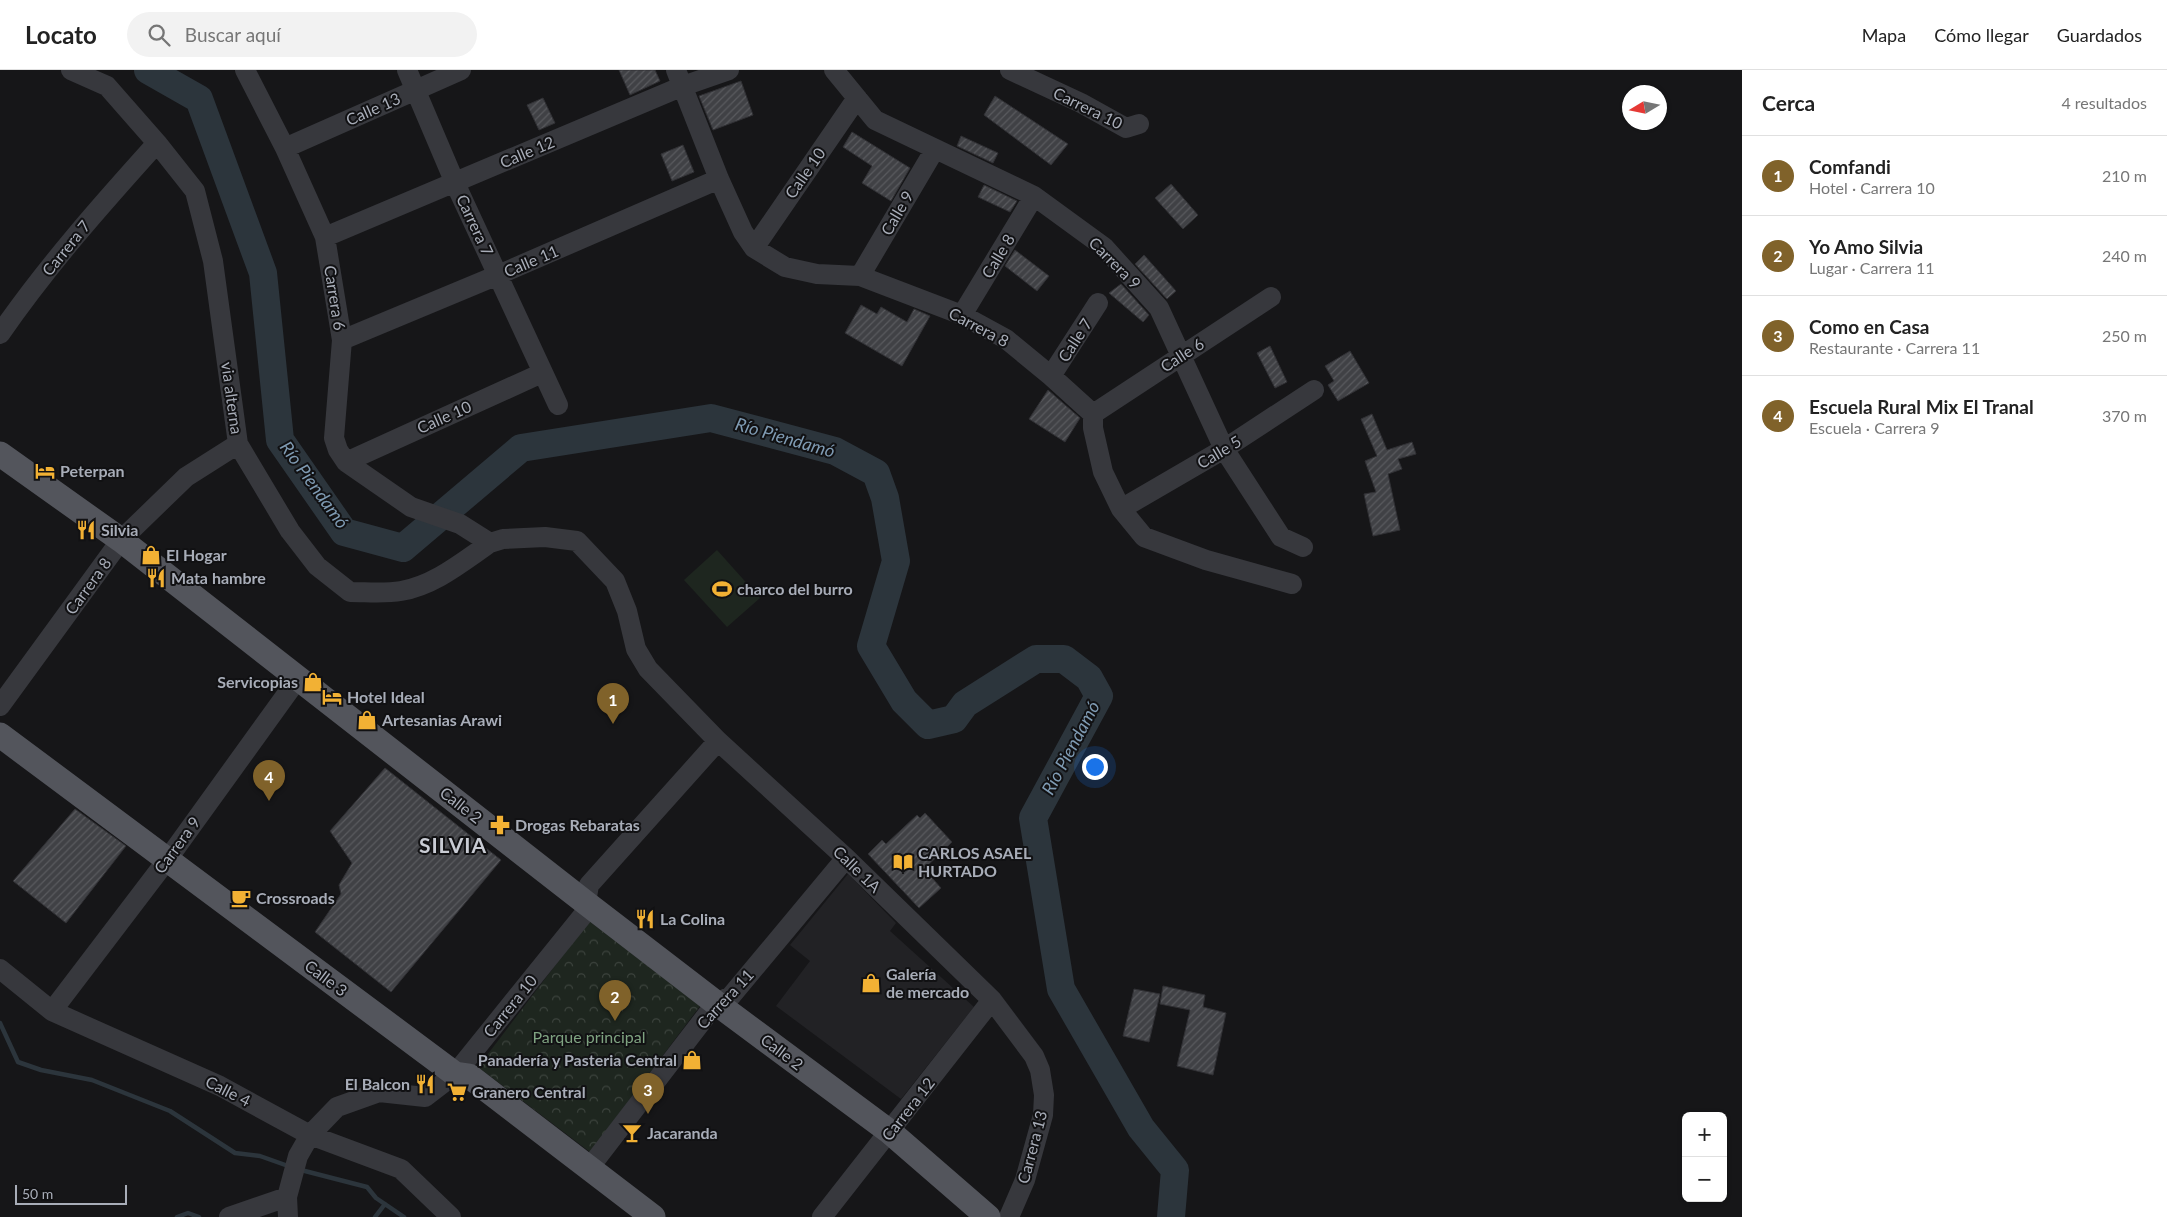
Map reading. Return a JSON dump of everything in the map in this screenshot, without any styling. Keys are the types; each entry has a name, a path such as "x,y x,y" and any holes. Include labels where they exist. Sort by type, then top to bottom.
{"main road":[{"name":"Calle 2","path":"0,454 121,540 586,903 716,1003 890,1132 988,1217"},
{"name":"Calle 3","path":"0,735 455,1074 469,1076 653,1217"}],"street":[{"name":"via alterna","path":"71,70 107,86 157,143 195,191 213,261 238,444 290,530 317,566 350,592 388,592 422,585 442,576 490,544"},
{"name":"Carrera 6","path":"245,70 285,148 325,237 342,340 334,438 338,450 346,462 410,507 460,524 490,544"},
{"name":"Carrera 7","path":"407,70 455,182 558,406"},
{"name":"Calle 13","path":"285,148 461,70"},
{"name":"Calle 12","path":"325,237 455,182 680,78 729,70"},
{"name":"Carrera 9","path":"834,70 875,120 1034,196 1104,247 1159,308 1224,450 1280,537 1303,546"},
{"name":"Carrera 10","path":"1010,70 1081,103 1126,128 1139,124"},
{"name":"Carrera 8","path":"680,78 719,179 743,232 754,248 785,267 817,274 860,276 962,315 1006,339 1093,414"},
{"name":"Calle 10","path":"754,248 857,98"},
{"name":"Carrera 7","path":"0,334 21,304 93,214 157,143"},
{"name":"Calle 9","path":"860,276 935,149"},
{"name":"Calle 11","path":"342,340 719,179"},
{"name":"Calle 8","path":"962,315 1034,196"},
{"name":"Calle 6","path":"1093,414 1271,297"},
{"name":"Calle 7","path":"1051,376 1098,304"},
{"name":"Calle 10","path":"346,462 542,373"},
{"name":"Calle 5","path":"1122,509 1224,450 1314,390"},
{"path":"1093,414 1103,472 1122,509 1144,537 1206,560 1292,584"},
{"name":"Carrera 8","path":"0,706 121,540 186,476 238,444"},
{"name":"Calle 1A","path":"490,544 504,539 545,537 577,541 615,581 627,611 636,649 648,669 718,741 846,858 992,1000"},
{"name":"Carrera 9","path":"52,1011 166,860 298,677"},
{"name":"Carrera 10","path":"288,1217 289,1188 298,1156 310,1135 337,1106 379,1092 425,1097 455,1074 584,914 589,885 718,741"},
{"name":"Carrera 11","path":"590,1167 716,1003 730,996 846,858"},
{"name":"Calle 4","path":"0,969 52,1011 220,1086 310,1135 401,1169 451,1217"},
{"name":"Carrera 12","path":"822,1217 992,1000"},
{"name":"Carrera 13","path":"992,1000 1034,1056 1040,1070 1044,1095 1043,1115 1025,1180 1009,1217"},
{"path":"229,1217 289,1188"}],"shaded area":[{"name":"Galería de mercado","path":"848,874 896,923 890,931 974,1007 901,1099 776,1006 810,961 790,945"}],"green space":[{"name":"charco del burro","path":"717,550 760,598 727,627 684,580"},
{"name":"Parque principal","path":"589,921 700,1006 590,1152 478,1067"}],"building":[{"path":"619,70 655,70 660,81 630,95"},
{"path":"741,81 753,115 713,130 699,96"},
{"path":"995,96 1068,144 1051,165 984,115"},
{"path":"543,98 555,123 539,130 527,105"},
{"path":"852,132 910,168 891,201 862,183 872,166 843,147"},
{"path":"961,136 998,153 993,163 957,146"},
{"path":"683,145 694,172 672,181 661,154"},
{"path":"1171,184 1198,215 1183,229 1155,198"},
{"path":"984,185 1017,201 1010,212 978,197"},
{"path":"1015,250 1049,276 1037,291 1005,266"},
{"path":"1144,255 1176,291 1167,299 1135,264"},
{"path":"1121,284 1149,315 1143,322 1109,293"},
{"path":"861,305 877,314 881,307 907,322 914,309 930,316 902,366 845,333"},
{"path":"1270,346 1287,382 1275,388 1257,353"},
{"path":"1350,351 1369,383 1338,401 1328,385 1334,381 1325,366"},
{"path":"1048,390 1080,418 1065,442 1029,419"},
{"path":"1372,414 1387,450 1412,442 1416,454 1398,459 1402,469 1388,474 1400,530 1373,536 1364,494 1376,492 1365,461 1377,456 1361,419"},
{"path":"385,768 501,860 391,992 315,932 341,894 339,885 352,863 330,831"},
{"path":"75,809 126,846 66,923 13,881"},
{"name":"CARLOS ASAEL HURTADO","path":"925,813 952,842 924,869 941,888 919,908 868,854 882,840 886,844 917,815 920,818"},
{"path":"1163,986 1205,995 1203,1007 1226,1013 1213,1075 1177,1066 1190,1010 1160,1004"},
{"path":"1134,989 1160,994 1149,1042 1123,1036"}],"waterway":[{"name":"Río Piendamó","path":"148,70 199,99 263,273 280,440 344,532 403,548 521,448 711,418 835,451 876,473 885,498 896,561 871,646 904,701 928,725 954,719 965,704 1036,659 1064,659 1089,678 1099,696 1033,818 1061,989 1141,1128 1175,1170 1171,1217"},
{"path":"0,1023 18,1062 41,1070 92,1080 170,1111 235,1153 260,1156 291,1167"},
{"path":"301,1170 367,1187 376,1198 404,1217"},
{"path":"375,1217 385,1204"},
{"path":"177,1217 188,1213 199,1217"}],"place":[{"name":"Peterpan","path":"45,471"},
{"name":"Silvia","path":"86,530"},
{"name":"El Hogar","path":"151,555"},
{"name":"Mata hambre","path":"156,578"},
{"name":"charco del burro","path":"722,589"},
{"name":"Servicopias","path":"313,682"},
{"name":"Hotel Ideal","path":"332,697"},
{"name":"Artesanias Arawi","path":"367,720"},
{"name":"Comfandi","path":"613,724"},
{"name":"Escuela Rural Mix El Tranal","path":"269,801"},
{"name":"Drogas Rebaratas","path":"500,825"},
{"name":"CARLOS ASAEL HURTADO","path":"903,862"},
{"name":"Crossroads","path":"241,898"},
{"name":"La Colina","path":"645,919"},
{"name":"Galería de mercado","path":"871,983"},
{"name":"Yo Amo Silvia","path":"615,1021"},
{"name":"Panadería y Pasteria Central","path":"692,1060"},
{"name":"El Balcon","path":"425,1084"},
{"name":"Granero Central","path":"457,1092"},
{"name":"Como en Casa","path":"648,1114"},
{"name":"Jacaranda","path":"632,1133"}],"district":[{"name":"SILVIA","path":"453,846"}]}
